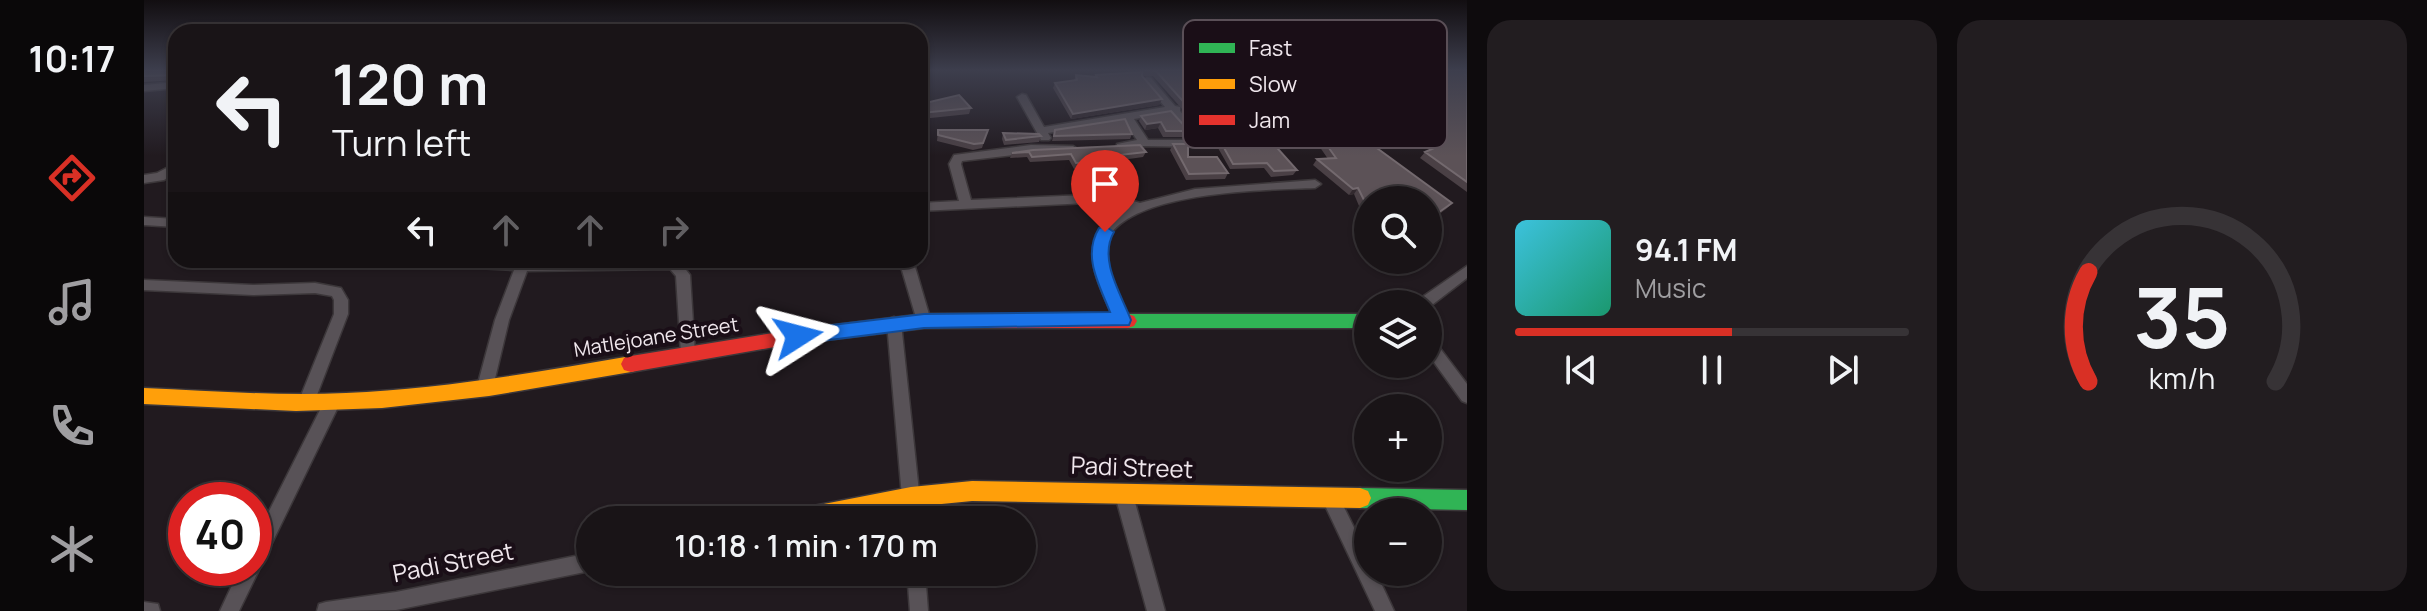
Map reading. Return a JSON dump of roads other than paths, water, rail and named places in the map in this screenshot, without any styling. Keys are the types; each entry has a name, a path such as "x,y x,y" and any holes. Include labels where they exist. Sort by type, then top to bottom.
{"street":[{"path":"1023,99 1051,149"},
{"path":"1166,99 1183,119"},
{"path":"1041,131 1176,109"},
{"path":"1128,118 1143,143"},
{"path":"1109,147 1143,143 1183,144"},
{"path":"966,204 955,164 958,158 1083,149"},
{"path":"144,179 160,177 168,172"},
{"path":"1122,320 1098,252 1105,232 1137,207 1170,197 1315,184"},
{"path":"928,206 1110,198 1137,207"},
{"path":"144,221 168,222"},
{"path":"485,387 502,320 521,268"},
{"path":"679,268 683,275 688,354"},
{"path":"908,268 924,321"},
{"path":"1442,290 1467,271"},
{"path":"144,285 253,290 315,288 336,292 342,307 341,314 306,403"},
{"name":"Matlejoane Street","path":"144,396 332,403 485,387 894,323 924,321 1354,321"},
{"path":"894,323 912,506"},
{"path":"1442,362 1467,396"},
{"path":"272,524 332,403"},
{"name":"Padi Street","path":"867,506 911,497 987,491 1467,500"},
{"path":"1124,495 1156,611"},
{"path":"1331,499 1385,611"},
{"name":"Padi Street","path":"326,611 396,601 576,565"},
{"path":"229,611 241,586"},
{"path":"917,586 919,611"},
{"path":"144,611 151,611"}]}
